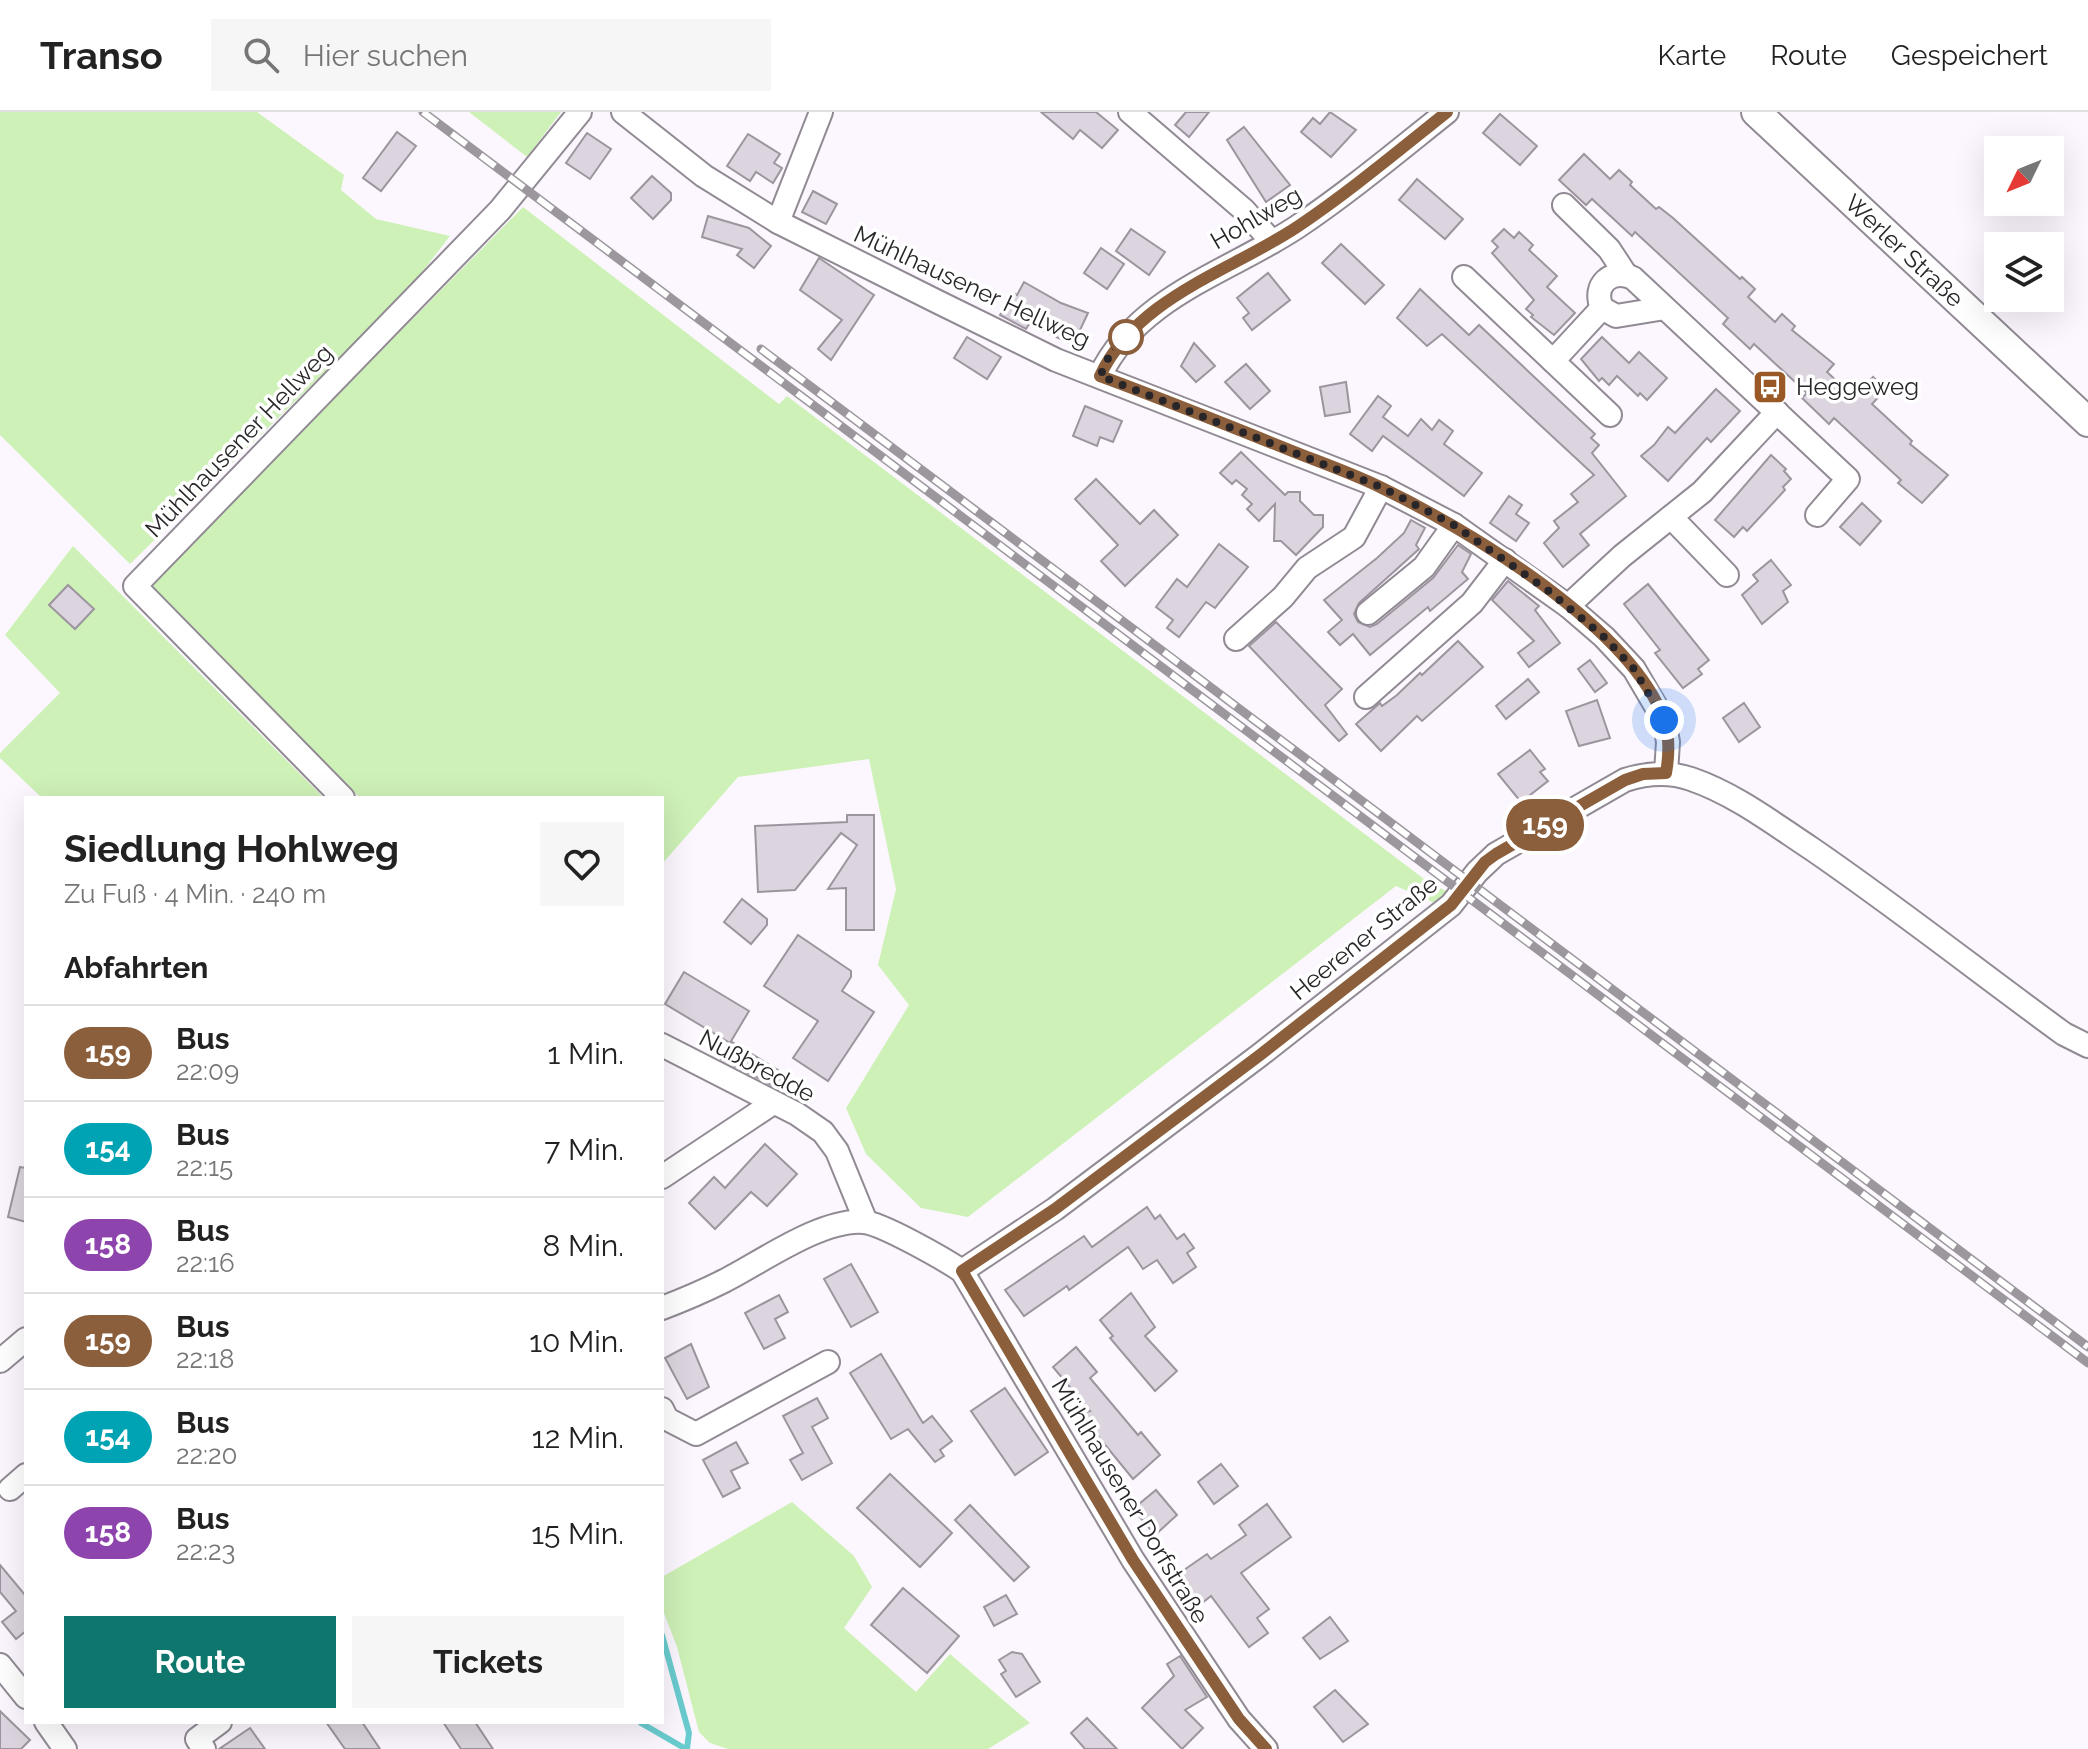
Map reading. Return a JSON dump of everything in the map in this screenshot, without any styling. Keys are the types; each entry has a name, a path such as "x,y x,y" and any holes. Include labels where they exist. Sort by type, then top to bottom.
{"main road":[{"name":"Werler Straße","path":"1756,112 2088,422"}],"street":[{"name":"Mühlhausener Hellweg","path":"341,796 135,586 500,210 580,112"},
{"name":"Mühlhausener Hellweg","path":"623,112 704,176 778,222 1056,360 1381,487 1454,525 1568,606 1624,658 1664,720 1668,742 1666,773"},
{"path":"778,222 821,112"},
{"path":"1130,112 1244,210 1272,242"},
{"name":"Hohlweg","path":"1100,376 1112,350 1160,308 1201,280 1272,242 1320,211 1446,112"},
{"path":"1564,205 1609,249 1626,275 1848,479 1817,515"},
{"path":"1626,275 1617,274 1604,281 1598,295 1602,308 1616,316 1665,308"},
{"path":"1464,277 1610,415"},
{"path":"1553,361 1602,308"},
{"path":"1568,606 1702,492 1777,412"},
{"path":"1236,639 1283,597 1307,568 1354,537 1381,487"},
{"path":"1671,517 1727,575"},
{"path":"1368,613 1424,567 1454,525"},
{"path":"1366,697 1472,603 1505,560"},
{"name":"Heerener Straße","path":"962,1271 1055,1209 1260,1055 1451,905 1485,862 1625,780 1643,774 1666,773 1708,785 1750,807 1842,870 2064,1034 2088,1046"},
{"name":"Nußbredde","path":"664,1046 797,1114 823,1132 837,1151 866,1222"},
{"path":"664,1176 773,1103"},
{"path":"664,1307 721,1283 821,1230 866,1222 937,1255 962,1271"},
{"name":"Mühlhausener Dorfstraße","path":"962,1271 1141,1573 1239,1719 1266,1749"},
{"path":"0,1361 24,1341"},
{"path":"664,1413 667,1419 696,1434 828,1362"},
{"path":"0,1665 24,1695"},
{"path":"47,1724 65,1749"},
{"path":"200,1744 218,1724"}],"green space":[{"path":"0,112 257,112 344,175 341,190 376,219 450,236 409,289 130,564 0,435"},
{"path":"469,112 561,112 527,157"},
{"path":"523,207 779,404 787,396 1428,882 1450,893 1437,904 1396,886 968,1217 921,1208 866,1154 846,1108 909,1005 878,965 896,889 869,759 738,777 664,862 664,796 358,796 149,586"},
{"path":"73,546 322,796 40,796 0,758 0,753 60,693 5,635"},
{"path":"792,1502 854,1556 872,1587 844,1628 916,1692 950,1654 1030,1723 988,1749 728,1749 710,1743 699,1732 677,1647 664,1613 664,1576"}],"building":[{"path":"1041,112 1096,112 1118,130 1102,148 1080,130 1073,139"},
{"path":"1186,112 1209,112 1189,137 1175,125"},
{"path":"1330,112 1356,130 1331,157 1301,132 1313,118 1320,124"},
{"path":"1500,114 1537,146 1520,165 1483,133"},
{"path":"1244,127 1290,185 1266,202 1227,140"},
{"path":"397,132 416,146 381,191 363,178"},
{"path":"587,133 611,149 590,179 566,163"},
{"path":"748,134 780,154 774,163 782,168 773,183 756,172 750,181 727,166"},
{"path":"1584,154 1610,179 1619,170 1656,209 1659,207 1673,218 1740,279 1742,277 1755,289 1748,297 1775,322 1782,314 1795,326 1792,330 1834,364 1827,372 1854,397 1873,377 1886,389 1872,404 1912,441 1910,444 1948,475 1922,503 1834,418 1829,424 1802,398 1807,393 1754,344 1750,349 1723,324 1728,318 1635,232 1632,236 1592,199 1586,205 1559,180"},
{"path":"652,176 671,193 671,200 653,219 631,198"},
{"path":"1417,179 1463,219 1445,239 1399,200"},
{"path":"813,191 837,204 826,224 802,212"},
{"path":"708,216 749,228 771,246 754,268 737,255 742,249 702,237"},
{"path":"1131,229 1165,252 1149,275 1116,251"},
{"path":"1504,229 1514,238 1519,232 1533,245 1529,250 1557,276 1547,287 1575,313 1554,335 1531,317 1533,315 1526,309 1534,300 1492,253 1498,247 1492,241"},
{"path":"1341,244 1384,285 1365,304 1322,263"},
{"path":"1101,248 1124,264 1107,289 1084,273"},
{"path":"819,258 874,295 831,360 818,349 842,320 800,290"},
{"path":"1268,273 1290,300 1252,330 1243,318 1249,313 1237,298"},
{"path":"1024,282 1061,303 1088,313 1073,345 1029,324 1026,329 1000,315 1012,293 1017,295"},
{"path":"1420,289 1469,335 1479,325 1595,434 1591,438 1599,445 1592,453 1626,496 1580,534 1589,545 1563,567 1544,543 1559,528 1554,521 1578,502 1571,494 1594,475 1442,334 1427,346 1397,318"},
{"path":"967,337 1001,357 987,379 954,358"},
{"path":"1602,337 1629,363 1639,352 1667,378 1647,400 1640,393 1638,396 1617,376 1609,385 1602,378 1599,381 1581,359"},
{"path":"1194,343 1215,366 1196,382 1181,366"},
{"path":"1246,364 1270,391 1250,409 1225,382"},
{"path":"1346,382 1350,412 1325,416 1320,387"},
{"path":"1716,389 1740,411 1711,442 1707,438 1668,481 1641,456 1668,427 1675,433"},
{"path":"1378,396 1391,406 1383,417 1408,436 1421,419 1432,430 1439,420 1453,431 1444,444 1482,473 1464,496 1383,436 1372,451 1350,434"},
{"path":"1085,406 1122,421 1113,442 1100,437 1097,446 1073,436"},
{"path":"1241,452 1285,495 1300,492 1300,501 1314,515 1323,515 1323,527 1296,555 1281,541 1274,541 1275,504 1259,521 1247,509 1252,504 1242,495 1247,489 1236,480 1232,484 1220,473"},
{"path":"1771,455 1786,469 1784,471 1791,479 1783,487 1785,490 1747,531 1743,527 1734,537 1715,520"},
{"path":"1096,479 1140,524 1154,510 1178,535 1125,586 1101,561 1118,545 1075,499"},
{"path":"1509,496 1522,505 1516,514 1529,523 1516,541 1490,523"},
{"path":"1862,503 1881,521 1860,545 1840,527"},
{"path":"1411,520 1425,528 1416,545 1419,549 1359,603 1354,614 1358,622 1370,627 1377,624 1433,578 1458,545 1471,554 1462,572 1468,579 1370,655 1353,634 1340,645 1328,632 1342,620 1324,600 1377,558 1404,533"},
{"path":"1219,544 1248,567 1215,608 1206,602 1179,637 1167,628 1173,620 1156,607 1177,579 1187,587"},
{"path":"1771,560 1791,585 1783,591 1788,602 1762,624 1742,595 1758,581 1753,575"},
{"path":"1508,581 1539,606 1535,610 1560,643 1529,667 1518,653 1534,641 1492,600"},
{"path":"1648,584 1709,660 1698,669 1702,674 1683,688 1655,653 1660,650 1624,604"},
{"path":"68,585 94,609 75,629 49,605"},
{"path":"1276,622 1342,689 1325,705 1347,734 1339,741 1249,646"},
{"path":"1458,641 1483,667 1422,721 1417,716 1381,751 1356,724 1380,703 1382,706 1397,695 1420,673 1422,675"},
{"path":"1590,660 1607,683 1595,692 1578,669"},
{"path":"1528,679 1539,692 1506,719 1496,706"},
{"path":"1597,700 1610,738 1579,746 1566,711"},
{"path":"1744,703 1760,727 1739,742 1723,718"},
{"path":"1530,750 1545,769 1540,772 1548,781 1521,802 1498,774"},
{"path":"847,815 874,815 874,930 846,930 846,888 828,889 857,845 841,833 795,890 758,892 755,826 847,822"},
{"path":"742,899 767,919 767,925 751,944 724,922"},
{"path":"798,935 851,971 851,977 842,991 874,1012 828,1081 793,1058 818,1021 764,986"},
{"path":"684,972 749,1011 730,1043 665,1004"},
{"path":"732,1042 791,1078 783,1091 721,1059"},
{"path":"765,1144 797,1174 767,1206 751,1192 715,1229 689,1203 714,1177 725,1188"},
{"path":"20,1167 24,1168 24,1221 8,1217"},
{"path":"1147,1207 1155,1219 1160,1215 1177,1239 1184,1234 1194,1248 1187,1253 1196,1267 1173,1283 1157,1260 1143,1269 1128,1247 1069,1290 1067,1286 1024,1316 1005,1290 1084,1236 1092,1247"},
{"path":"851,1264 878,1312 851,1327 824,1279"},
{"path":"1131,1293 1155,1327 1145,1336 1177,1371 1155,1391 1110,1338 1113,1336 1100,1320"},
{"path":"779,1295 788,1312 775,1319 785,1338 764,1349 745,1313"},
{"path":"691,1344 709,1387 687,1399 665,1358"},
{"path":"1076,1347 1097,1372 1090,1378 1138,1435 1141,1432 1160,1455 1133,1479 1079,1413 1090,1411 1053,1367"},
{"path":"881,1354 923,1423 932,1416 952,1441 940,1450 944,1456 935,1462 908,1429 891,1439 850,1373"},
{"path":"1005,1388 1048,1452 1015,1475 971,1411"},
{"path":"817,1398 828,1418 812,1427 832,1463 802,1480 790,1460 803,1453 783,1416"},
{"path":"736,1442 748,1463 731,1471 740,1488 723,1497 703,1460"},
{"path":"1221,1464 1238,1486 1214,1504 1198,1482"},
{"path":"890,1474 952,1533 920,1567 857,1508"},
{"path":"1156,1490 1177,1515 1155,1535 1133,1509"},
{"path":"1267,1504 1291,1537 1241,1573 1269,1609 1257,1618 1268,1633 1249,1647 1211,1596 1197,1607 1184,1589 1180,1592 1171,1579 1207,1554 1211,1559 1246,1535 1239,1525"},
{"path":"970,1505 1029,1567 1014,1581 955,1520"},
{"path":"0,1565 24,1594 24,1633 16,1639 2,1622 16,1611 0,1592"},
{"path":"903,1588 959,1636 927,1673 871,1625"},
{"path":"1006,1595 1017,1614 994,1626 984,1607"},
{"path":"1330,1617 1348,1641 1320,1659 1303,1638"},
{"path":"1012,1652 1022,1654 1040,1682 1016,1697 1001,1674 1006,1671 999,1660"},
{"path":"1180,1656 1207,1697 1185,1710 1203,1728 1182,1749 1142,1708 1174,1676 1167,1664"},
{"path":"1335,1690 1368,1724 1343,1742 1314,1707"},
{"path":"0,1711 30,1740 21,1749 0,1749"},
{"path":"1087,1718 1117,1749 1085,1749 1071,1733"},
{"path":"327,1724 363,1724 380,1749 345,1749"},
{"path":"444,1724 476,1724 493,1749 461,1749"},
{"path":"250,1728 265,1749 219,1749"}],"waterway":[{"path":"664,1642 689,1733 687,1749"},
{"path":"643,1724 686,1749"}],"railway":[{"path":"423,112 2088,1363"},
{"path":"761,349 2088,1347"}],"bus line":[{"name":"159","path":"1266,1749 1239,1719 1133,1560 962,1271 1055,1209 1260,1055 1451,905 1485,862 1496,854 1625,780 1643,774 1666,773 1669,757 1664,720 1634,669 1604,637 1568,606 1514,566 1454,525 1381,487 1100,376 1112,350 1160,308 1201,280 1294,229 1447,112"}],"place":[{"name":"Heggeweg","path":"1770,387"}],"route":[{"path":"1126,337 1112,350 1100,376 1381,487 1454,525 1550,592 1604,637 1634,669 1664,720"}]}
